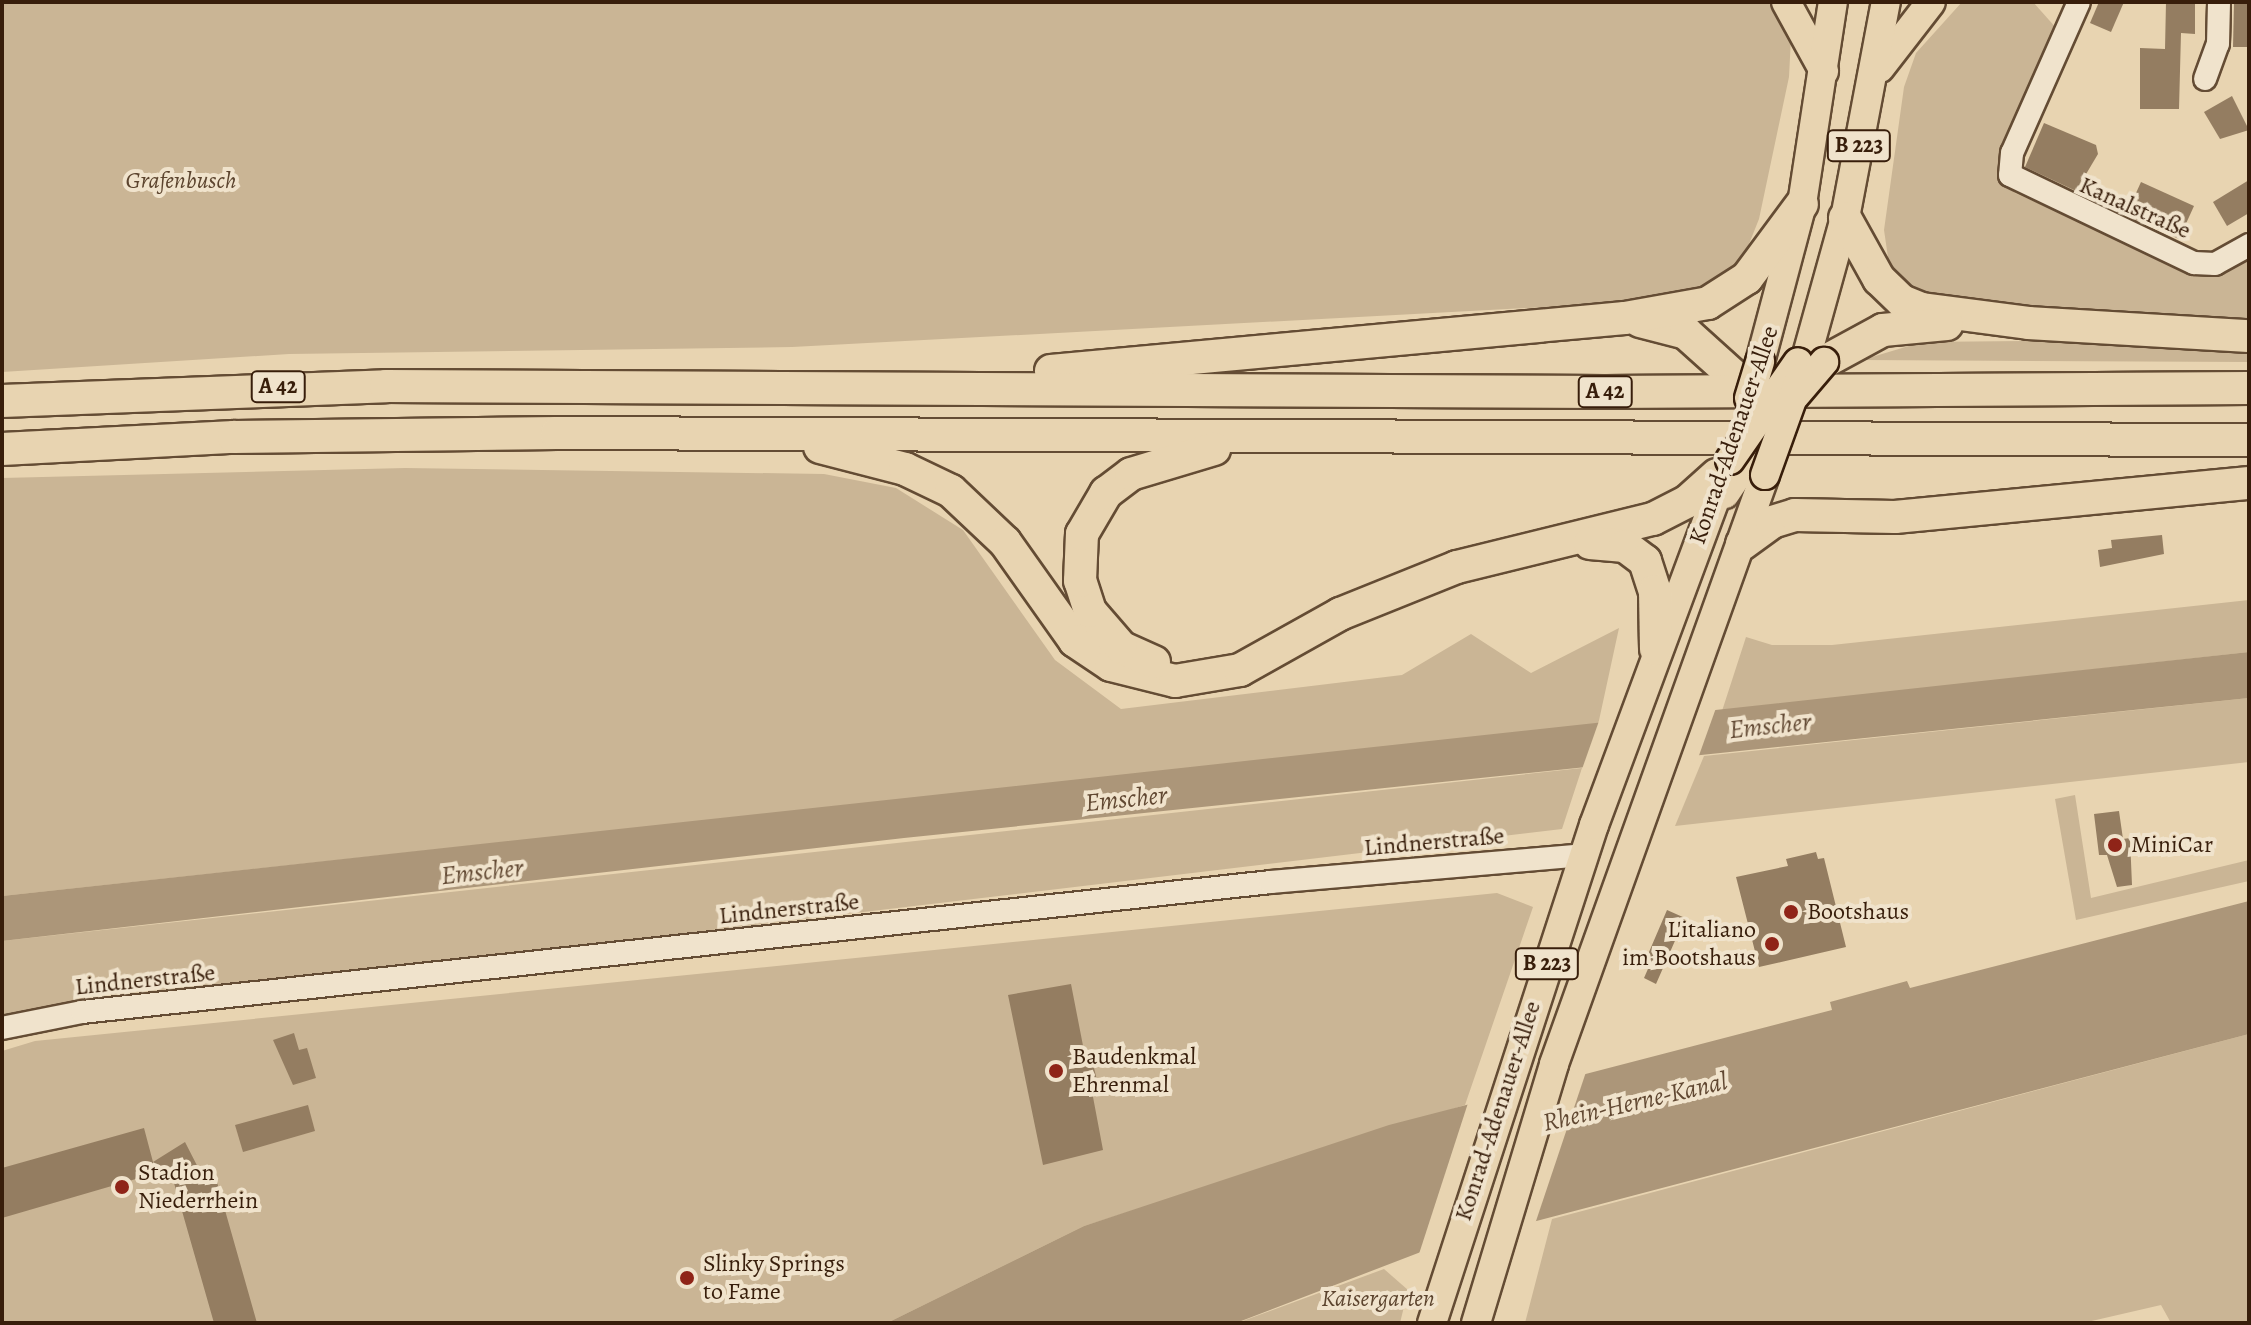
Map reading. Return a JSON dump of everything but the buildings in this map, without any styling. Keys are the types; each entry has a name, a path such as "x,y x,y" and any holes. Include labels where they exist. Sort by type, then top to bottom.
{"highway":[{"path":"961,386 1193,354 1625,318 1708,303 1730,292 1760,264 1802,204"},
{"path":"1845,218 1871,268 1902,301 1944,314 2028,323 2249,336"},
{"path":"1625,318 1686,333 1737,437"},
{"path":"1815,356 1898,326 2028,323"},
{"name":"A 42","path":"2,401 292,387 961,386 1605,392 2249,388"},
{"path":"775,435 905,469 951,491 1005,542 1075,641 1111,665 1153,679 1197,681 1240,670 1340,614 1419,582 1653,519 1699,494 1737,437"},
{"name":"A 42","path":"2,449 264,436 2249,440"},
{"path":"1256,438 1146,467 1096,505 1082,534 1080,581 1098,624 1121,647 1165,664 1220,658 1407,563 1638,502 1737,437"},
{"path":"1742,544 1772,522 1795,515 1895,517 2249,483"},
{"path":"1551,545 1614,544 1636,552 1651,573 1656,649"}],"main road":[{"path":"1786,2 1824,71"},
{"name":"Konrad-Adenauer-Allee","path":"1432,1323 1509,1074 1594,825 1642,686 1737,437 1802,204 1833,2"},
{"name":"Konrad-Adenauer-Allee","path":"1737,437 1796,395 1815,356 1875,75 1886,2"},
{"path":"1875,75 1931,2"},
{"path":"1737,437 1815,356"},
{"name":"Konrad-Adenauer-Allee","path":"1476,1323 1487,1278 1554,1064 1754,504 1737,437"},
{"path":"1584,855 1629,851"}],"street":[{"name":"Kanalstraße","path":"2079,2 2008,168 2024,187 2194,263 2215,264 2249,245"},
{"path":"2205,79 2218,44 2219,2"},
{"name":"Lindnerstraße","path":"2,1028 82,1012 1239,885 1584,855"}],"green space":[{"name":"Grafenbusch","path":"2,2 1792,2 1792,18 1789,77 1759,219 1735,279 1660,301 792,347 289,354 2,372"},
{"path":"1962,2 2033,2 2057,29 1998,175 2015,193 2174,264 2249,254 2249,319 1955,302 1932,298 1890,271 1884,230 1904,87 1916,53"},
{"path":"2024,341 2249,351 2249,362 1862,360 1922,342"},
{"path":"405,468 824,474 896,488 963,530 1055,660 1121,709 1402,675 1471,634 1531,673 1619,628 1598,725 2,896 2,478"},
{"path":"2249,600 2249,652 1722,711 1746,637 1772,645 1832,645"},
{"path":"2249,698 2249,762 1675,826 1704,756"},
{"path":"1582,768 1562,829 334,975 96,996 2,1018 2,941"},
{"path":"2075,795 2091,898 2249,860 2249,881 2076,920 2055,799"},
{"path":"1497,893 1533,907 1465,1105 1084,1226 887,1323 2,1323 2,1051 35,1041"},
{"path":"2249,1034 2249,1323 2171,1323 2161,1305 2083,1323 1525,1323 1552,1219"},
{"name":"Kaisergarten","path":"1384,1269 1408,1290 1400,1323 1237,1323"}],"water":[{"name":"Emscher","path":"2249,652 2249,698 904,838 2,941 2,896"},
{"name":"Rhein-Herne-Kanal","path":"2249,901 2249,1034 1426,1250 1236,1323 887,1323 1084,1226 1389,1125 1832,1010 1830,1002 1907,981 1910,988"}],"pier":[{"path":"1716,708 1697,761 1581,772 1599,721"},
{"path":"1587,1069 1534,1227 1418,1257 1469,1100"}],"place":[{"name":"MiniCar","path":"2115,845"},
{"name":"Bootshaus","path":"1791,912"},
{"name":"L'italiano im Bootshaus","path":"1772,944"},
{"name":"Baudenkmal Ehrenmal","path":"1056,1071"},
{"name":"Stadion Niederrhein","path":"122,1187"},
{"name":"Slinky Springs to Fame","path":"687,1278"}]}
